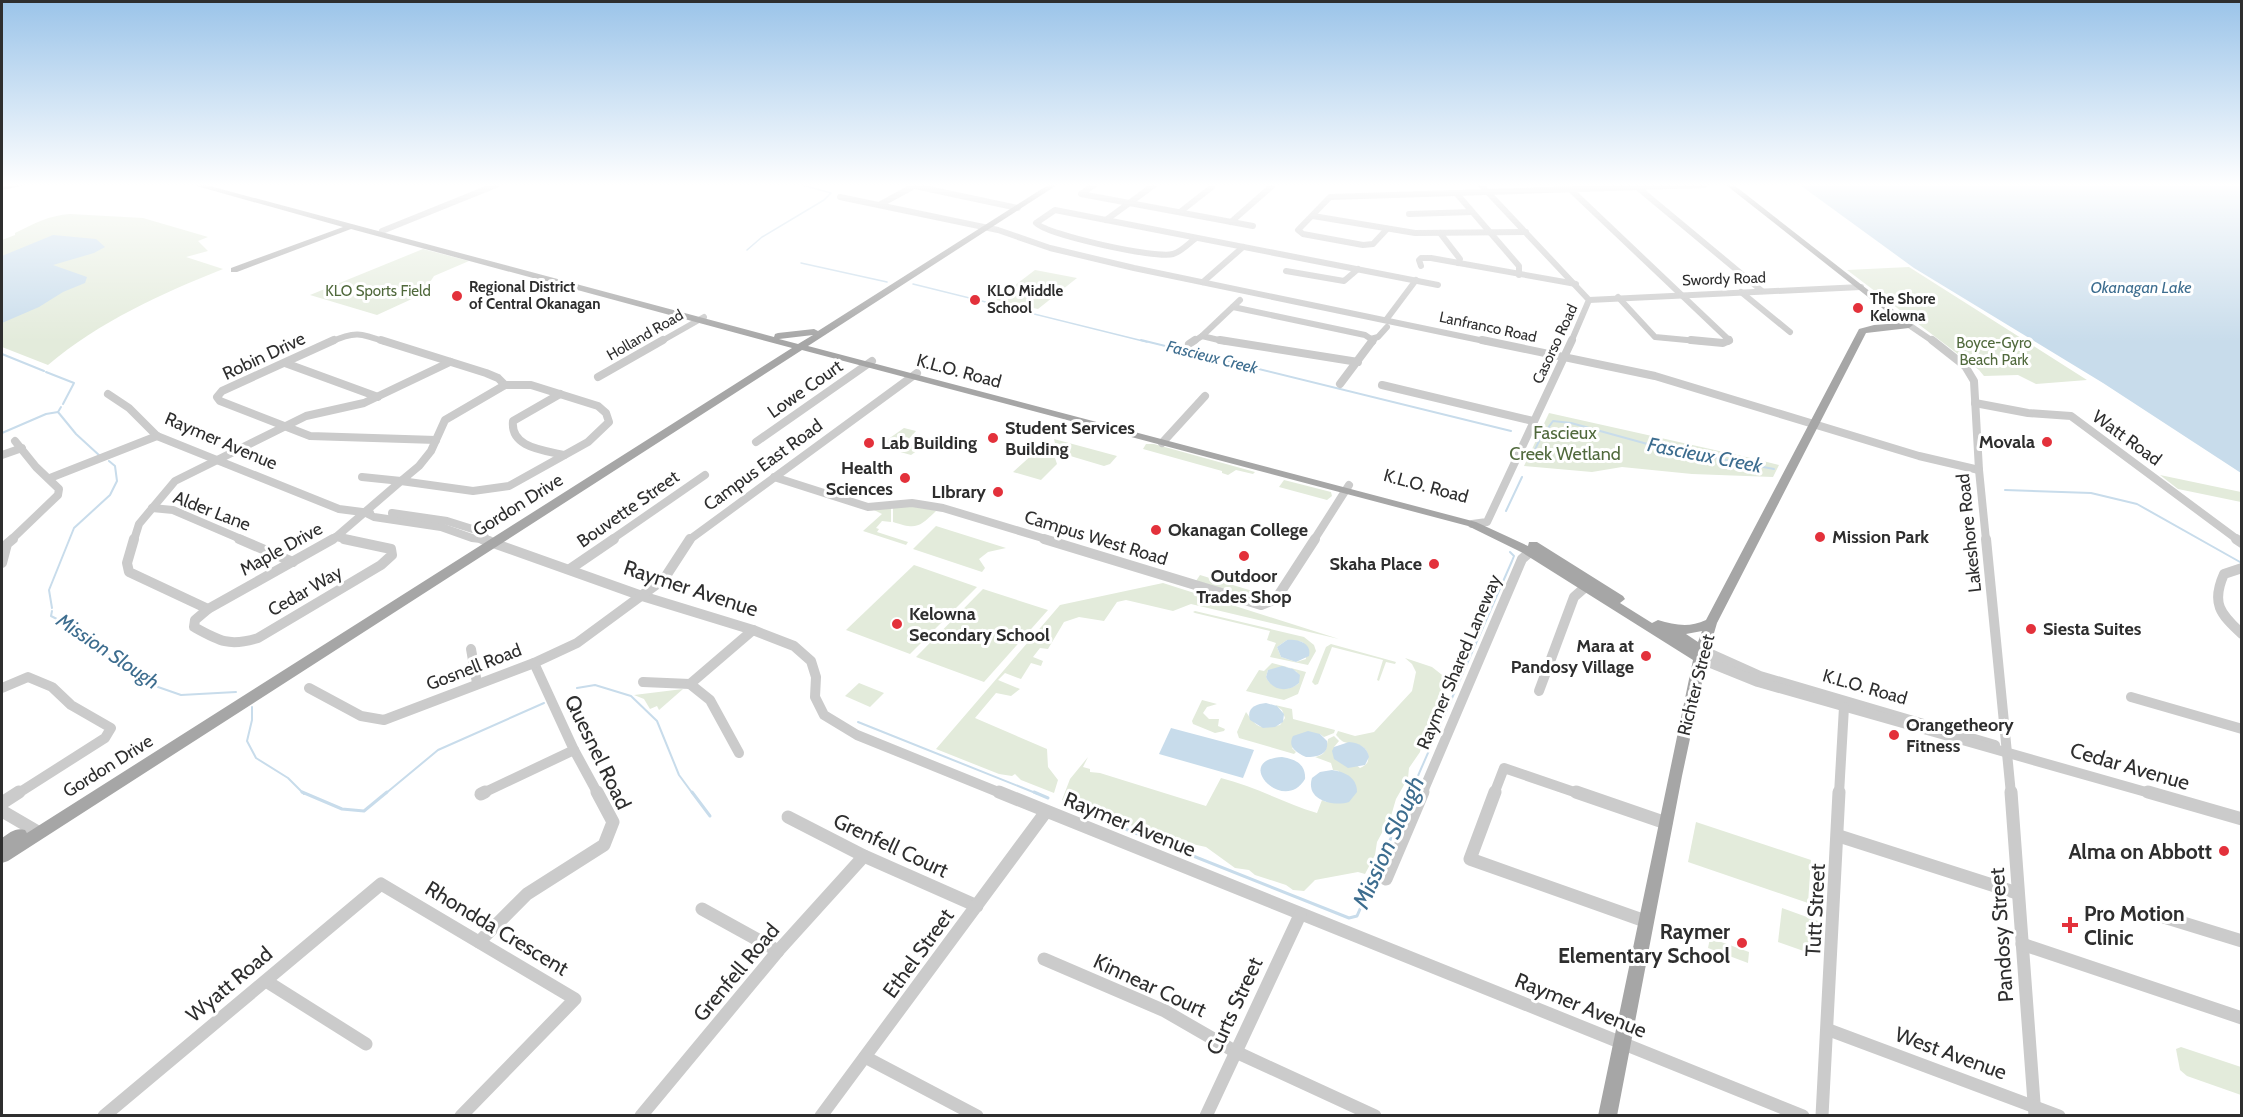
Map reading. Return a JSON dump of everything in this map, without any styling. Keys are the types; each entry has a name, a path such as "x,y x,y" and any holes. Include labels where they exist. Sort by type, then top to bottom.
{"main road":[{"path":"234,270 321,237"},
{"name":"K.L.O. Road","path":"398,237 701,318"},
{"name":"K.L.O. Road","path":"404,237 775,338 793,349 822,351 1479,522 1543,551 1588,584 1702,654"},
{"name":"Gordon Drive","path":"2,846 34,830 969,237"},
{"path":"1796,237 1909,325"},
{"path":"1862,331 1866,327 1893,321 1893,312"},
{"path":"1862,331 1909,325"},
{"name":"Richter Street","path":"1607,1116 1645,921 1702,654 1711,623 1862,331"},
{"path":"818,333 822,351 780,346 775,338 818,333"},
{"name":"K.L.O. Road","path":"1479,522 1526,556 1588,584 1658,624 1702,654"},
{"path":"1658,624 1676,630 1690,631 1711,623"},
{"name":"Gordon Drive","path":"2,857 34,830"}],"street":[{"name":"Lanfranco Road","path":"1018,237 1063,251 1335,309 1387,323 1565,357 1664,379 1919,456 1979,470"},
{"path":"1075,237 1165,255 1175,253 1196,238"},
{"path":"1192,237 1438,285"},
{"path":"1322,237 1363,246 1373,244 1379,237"},
{"path":"1443,237 1460,259 1458,263"},
{"path":"1495,237 1520,266 1519,275"},
{"name":"Casorso Road","path":"1479,522 1491,509 1565,357 1589,300 1531,237"},
{"path":"1618,297 1655,337 1723,343 1730,341 1622,237"},
{"path":"1697,237 1762,291"},
{"path":"1063,251 1082,239"},
{"path":"1203,282 1243,247"},
{"path":"1421,266 1419,260 1425,257 1576,284"},
{"path":"1286,271 1344,280 1349,279 1358,269"},
{"path":"1233,307 1321,325 1371,339 1378,338 1416,280"},
{"name":"Swordy Road","path":"1589,300 1861,287"},
{"path":"1741,292 1790,332"},
{"path":"1189,344 1202,336 1240,300"},
{"path":"1321,325 1335,309"},
{"name":"Holland Road","path":"598,377 701,318"},
{"name":"Lakeshore Road","path":"1909,325 1959,361 1973,376 1979,470 2008,751"},
{"name":"Robin Drive","path":"436,440 310,436 220,401 217,397 222,391 354,333 365,334 401,348 498,378 505,385"},
{"path":"1202,336 1246,346 1358,362"},
{"path":"1340,384 1374,341 1371,339"},
{"path":"208,609 129,572 127,563 140,524 175,481 306,416 364,404 450,362"},
{"path":"285,363 378,397"},
{"name":"Lowe Court","path":"756,442 869,363"},
{"name":"Campus East Road","path":"642,596 664,579 674,567 678,554 691,538 914,375"},
{"path":"362,477 487,490 523,480 604,430 609,422 606,413 598,406 531,385 505,385"},
{"name":"Maple Drive","path":"208,609 336,537 403,482 431,452 445,420 505,385"},
{"path":"1382,385 1533,421"},
{"name":"Raymer Avenue","path":"108,394 123,400 144,426 157,436 339,509 366,513 374,517 441,526 472,538 490,540 642,596 753,630 794,646 811,661 816,676 815,697 824,715 856,735 1045,813 1803,1116"},
{"path":"560,394 513,421 511,429 513,437 519,442 564,455"},
{"path":"1164,440 1205,396"},
{"name":"Watt Road","path":"1975,403 2028,413 2071,416 2241,543"},
{"path":"51,478 157,436"},
{"path":"2,563 4,545 58,495 59,489 51,478 36,467 15,441"},
{"path":"2,455 22,448"},
{"name":"Bouvette Street","path":"570,569 705,475"},
{"name":"Campus West Road","path":"774,477 868,507 912,503 943,508 1262,605 1276,599 1347,488"},
{"name":"Alder Lane","path":"152,507 173,510 293,562"},
{"name":"Cedar Way","path":"208,609 195,620 194,627 225,643 238,645 258,638 381,565 392,555 391,549 336,537"},
{"name":"Raymer Shared Laneway","path":"1386,879 1526,556"},
{"path":"2241,568 2224,574 2216,589 2219,611 2241,634"},
{"path":"1539,691 1574,597 1588,584"},
{"name":"Gosnell Road","path":"309,688 361,716 384,720 534,663 577,643 642,596"},
{"path":"690,684 753,630"},
{"path":"471,649 477,683"},
{"name":"K.L.O. Road","path":"1702,654 1760,676 1982,740 2008,751"},
{"name":"K.L.O. Road","path":"1702,654 1758,682 1982,747 2008,751"},
{"name":"Quesnel Road","path":"479,942 527,894 604,845 613,822 574,750 534,663"},
{"path":"2,688 28,677 52,687 71,705 111,728 105,738 2,802"},
{"path":"643,682 690,684 711,700 739,753"},
{"path":"2131,697 2241,729"},
{"name":"Tutt Street","path":"1822,1116 1839,836 1844,707"},
{"path":"481,794 574,750"},
{"name":"Cedar Avenue","path":"2008,751 2241,819"},
{"name":"Pandosy Street","path":"2008,751 2035,1111"},
{"path":"1645,921 1470,859 1504,768 1666,823"},
{"path":"2,811 34,830"},
{"name":"Ethel Street","path":"821,1116 1045,813"},
{"name":"Grenfell Court","path":"788,817 864,856 977,906"},
{"path":"1839,836 2018,894"},
{"name":"Grenfell Road","path":"641,1116 778,951 864,856"},
{"name":"Rhondda Crescent","path":"381,884 574,999 461,1116"},
{"name":"Wyatt Road","path":"109,1114 381,884"},
{"path":"702,909 778,951"},
{"path":"2154,914 2241,941"},
{"name":"Curts Street","path":"1206,1116 1300,915"},
{"path":"2022,944 2241,1018"},
{"name":"Kinnear Court","path":"1044,959 1165,1011 1236,1052 1375,1116"},
{"path":"266,981 366,1044"},
{"name":"West Avenue","path":"1828,1030 2035,1111 2059,1116"},
{"path":"865,1057 977,1116"}],"green space":[{"path":"9,237 208,237 198,241 208,251 186,257 223,269 177,288 110,322 48,365 2,347 2,240"},
{"name":"KLO Sports Field","path":"423,249 469,261 434,276 428,285 406,295 414,298 377,315 310,295"},
{"name":"Boyce-Gyro Beach Park","path":"1909,267 2087,380 2036,384 2018,375 1984,376 1847,270"},
{"path":"1035,270 1077,278 1038,309 996,300"},
{"name":"Fascieux Creek Wetland","path":"1549,413 1779,465 1773,477 1692,474 1622,467 1592,472 1524,466"},
{"path":"904,428 916,431 905,443 921,448 911,455 886,448 890,444 884,442"},
{"path":"1054,439 1117,456 1110,464 1104,466 1057,452"},
{"path":"1146,444 1154,444 1255,472 1253,474 1236,470 1228,475 1222,471 1143,449"},
{"path":"1042,451 1054,455 1057,464 1041,480 1013,472 1033,454 1038,455"},
{"path":"2160,475 2241,492 2241,502 2178,489"},
{"path":"1284,480 1331,492 1332,496 1327,500 1279,487"},
{"path":"904,505 936,511 917,526 893,522 893,507"},
{"path":"891,507 891,522 882,521 876,528 879,529 877,532 908,542 906,545 863,531 882,514 874,510"},
{"path":"936,526 1006,548 988,552 979,559 985,568 982,572 913,549"},
{"path":"914,565 977,587 910,654 846,630"},
{"path":"1200,575 1269,596 1256,599 1196,581"},
{"path":"1163,583 1339,639 1191,604 1173,611 1126,600 1117,602 1104,621 1079,617 1064,622 1048,649 1040,648 1033,657 1043,661 1041,666 1031,663 1021,679 1005,673 998,680 1020,689 1011,696 996,693 975,718 1047,749 1048,767 1058,780 1054,793 1021,780 1015,774 1012,776 999,774 936,749 1060,605"},
{"path":"983,589 1048,610 984,682 916,657"},
{"path":"1193,612 1304,637 1314,645 1316,651 1308,665 1270,657 1276,643 1267,640 1270,631","holes":["1287,640 1303,642 1306,659 1296,662 1281,657 1277,647"]},
{"path":"1331,644 1396,662 1395,664 1386,662 1379,681 1377,680 1383,660 1332,647 1318,684 1315,685 1312,682 1326,647"},
{"path":"1405,658 1432,667 1451,682 1447,683 1437,712 1432,715 1432,723 1425,732 1420,752 1409,768 1408,778 1396,799 1391,816 1377,842 1375,855 1365,874 1358,872 1315,880 1304,891 1293,890 1286,885 1255,875 1249,870 1235,868 1206,847 1183,842 1167,833 1148,831 1062,800 1070,779 1088,757 1083,767 1090,769 1090,772 1100,773 1206,806 1221,778 1317,813 1322,800 1326,802 1339,771 1333,770 1331,763 1315,757 1324,753 1328,739 1334,736 1339,741 1334,747 1360,768 1367,764 1368,756 1365,749 1343,741 1336,735 1338,731 1355,736 1374,732 1412,691 1416,672"},
{"path":"1272,663 1287,667 1268,670 1266,677 1272,685 1281,688 1290,688 1299,683 1297,672 1289,667 1306,672 1298,694 1284,700 1246,691 1259,670 1264,671"},
{"path":"859,683 884,693 870,707 845,696"},
{"path":"683,689 659,710 657,706 650,709 644,699 634,695"},
{"path":"1202,700 1217,704 1207,707 1203,713 1209,719 1219,719 1218,726 1225,729 1224,731 1215,733 1193,724 1192,721"},
{"path":"1275,705 1292,709 1293,719 1335,730 1334,733 1324,737 1320,734 1292,748 1296,752 1294,754 1239,738 1237,732 1246,712 1257,725 1268,727 1280,725 1285,718 1282,710"},
{"path":"1696,822 1811,860 1808,903 1688,862"},
{"path":"1782,908 1818,921 1815,955 1778,942"},
{"path":"1710,938 1749,952 1748,963 1708,948"},
{"path":"2181,1047 2241,1067 2241,1095 2187,1076 2180,1070 2176,1049"}],"water":[{"path":"48,237 96,239 105,247 94,253 53,265 87,277 85,283 2,323 2,256"},
{"name":"Okanagan Lake","path":"1872,237 2241,237 2241,473 2103,383 1914,268"},
{"path":"1287,640 1296,640 1306,645 1309,656 1296,662 1281,657 1277,647"},
{"path":"1282,666 1293,669 1300,675 1299,683 1290,688 1281,689 1269,682 1266,677 1268,670"},
{"path":"1266,703 1277,706 1284,714 1283,722 1275,727 1263,728 1250,720 1249,712 1253,707"},
{"path":"1171,728 1254,750 1243,778 1159,754"},
{"path":"1308,731 1320,734 1327,741 1326,749 1321,754 1306,757 1292,746 1293,736"},
{"path":"1349,742 1364,748 1369,757 1365,765 1348,768 1334,759 1332,751 1334,747"},
{"path":"1282,757 1295,761 1304,770 1305,779 1296,789 1285,791 1275,789 1266,783 1261,775 1261,767 1267,760"},
{"path":"1332,770 1342,772 1353,779 1357,792 1349,802 1328,802 1316,797 1313,792 1312,778 1320,772"}],"waterway":[{"name":"Fascieux Creek","path":"747,250 762,237"},
{"name":"Fascieux Creek","path":"801,263 887,282"},
{"name":"Fascieux Creek","path":"913,284 1147,342"},
{"name":"Fascieux Creek","path":"1141,340 1511,431"},
{"name":"Mission Slough","path":"2,354 44,371"},
{"name":"Mission Slough","path":"46,372 74,383 63,404"},
{"name":"Mission Slough","path":"58,412 61,407"},
{"path":"2,433 46,414 58,412"},
{"name":"Mission Slough","path":"58,412 76,434 100,456"},
{"name":"Fascieux Creek","path":"1529,462 1540,439 1553,421 1571,423 1662,448 1774,469"},
{"name":"Mission Slough","path":"52,608 49,590 74,528 110,495 117,481 115,466 109,461"},
{"name":"Mission Slough","path":"1506,511 1522,477"},
{"name":"Fascieux Creek","path":"2005,490 2091,493 2137,504 2240,562"},
{"name":"Mission Slough","path":"1410,794 1512,561 1514,556 1510,552"},
{"name":"Mission Slough","path":"52,611 51,616 86,634 96,647 158,687 181,695 236,692"},
{"name":"Mission Slough","path":"577,688 595,685 631,696 657,721 679,775 693,794"},
{"name":"Mission Slough","path":"385,794 438,750 544,703"},
{"name":"Mission Slough","path":"252,707 252,720 247,741 256,758 288,778 302,792"},
{"name":"Mission Slough","path":"858,722 1038,794"},
{"name":"Mission Slough","path":"302,792 342,809 364,811 387,792"},
{"name":"Mission Slough","path":"692,792 710,816"},
{"name":"Mission Slough","path":"1034,792 1048,798"},
{"name":"Mission Slough","path":"1070,807 1349,918 1357,916 1411,792"}],"place":[{"name":"Regional District of Central Okanagan","path":"457,296"},
{"name":"KLO Middle School","path":"975,300"},
{"name":"The Shore Kelowna","path":"1858,308"},
{"name":"Student Services Building","path":"993,438"},
{"name":"Movala","path":"2047,442"},
{"name":"Lab Building","path":"869,443"},
{"name":"Health Sciences","path":"905,478"},
{"name":"LIbrary","path":"998,492"},
{"name":"Okanagan College","path":"1156,530"},
{"name":"Mission Park","path":"1820,537"},
{"name":"Outdoor Trades Shop","path":"1244,556"},
{"name":"Skaha Place","path":"1434,564"},
{"name":"Kelowna Secondary School","path":"897,624"},
{"name":"Siesta Suites","path":"2031,629"},
{"name":"Mara at Pandosy Village","path":"1646,656"},
{"name":"Orangetheory Fitness","path":"1894,735"},
{"name":"Alma on Abbott","path":"2224,851"},
{"name":"Pro Motion Clinic","path":"2070,925"},
{"name":"Raymer Elementary School","path":"1742,943"}]}
